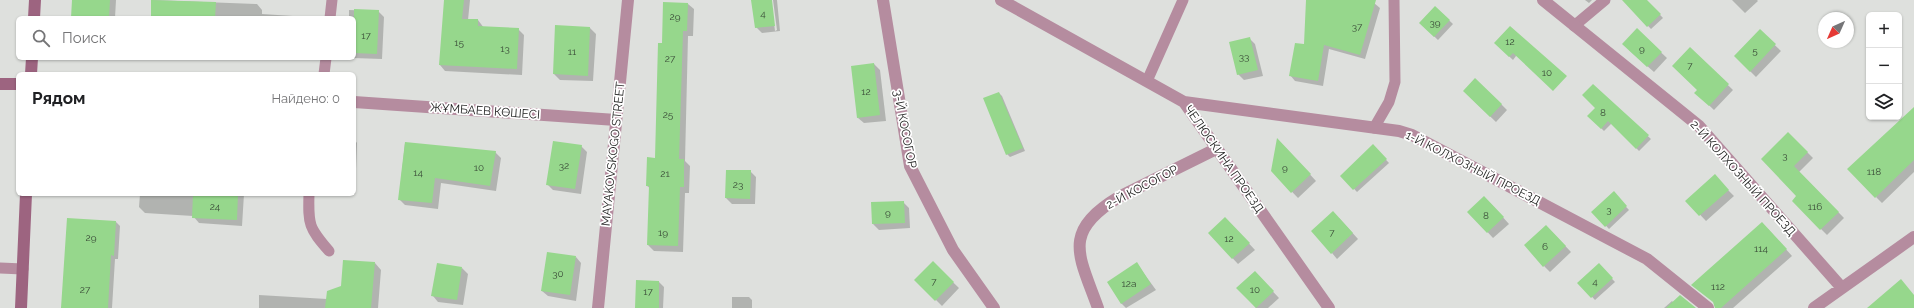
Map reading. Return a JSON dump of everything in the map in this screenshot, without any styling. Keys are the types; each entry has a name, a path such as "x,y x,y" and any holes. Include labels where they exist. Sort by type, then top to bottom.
{"street":[{"path":"34,16 35,0"},
{"name":"MAYAKOVSKOGO STREET","path":"598,308 628,0"},
{"name":"3-Й КОСОГОР","path":"882,0 910,166 953,250 994,308"},
{"name":"ЧЕЛЮСКИНА ПРОЕЗД","path":"1001,0 1184,102 1329,308"},
{"name":"2-Й КОЛХОЗНЫЙ ПРОЕЗД","path":"1542,0 1699,126 1842,288"},
{"path":"31,72 32,60"},
{"path":"0,84 16,84"},
{"name":"ЖҰМБАЕВ КӨШЕСІ","path":"356,102 616,120"},
{"name":"1-Й КОЛХОЗНЫЙ ПРОЕЗД","path":"1184,102 1399,131 1418,138 1647,259 1708,308"},
{"name":"2-Й КОСОГОР","path":"1098,308 1080,253 1079,236 1084,227 1106,204 1216,149"},
{"path":"21,308 26,196"},
{"path":"1814,308 1914,237"}],"lane":[{"path":"330,16 332,0"},
{"path":"1147,81 1183,0"},
{"path":"1374,128 1389,102 1395,82 1394,0"},
{"path":"1574,26 1605,0"},
{"path":"324,72 326,60"},
{"path":"309,196 308,219 311,227 329,251"},
{"path":"0,268 23,269"}],"building":[{"path":"72,0 110,0 109,16 71,16"},
{"path":"151,0 216,2 215,16 151,16"},
{"path":"444,0 464,0 462,19 478,19 478,26 519,28 517,69 439,65"},
{"path":"751,0 772,0 775,26 755,28"},
{"path":"1306,0 1376,0 1360,55 1324,45 1318,81 1289,76 1295,43 1304,44"},
{"path":"1622,0 1647,0 1661,14 1647,27"},
{"path":"663,2 688,3 687,31 683,31 679,159 684,159 684,187 680,187 678,246 647,245 649,186 646,186 647,157 655,158 658,43 662,43"},
{"path":"1435,6 1450,20 1434,37 1419,23"},
{"path":"354,9 379,10 377,54 356,53 356,16 354,16"},
{"path":"555,25 590,27 588,76 553,74"},
{"path":"1510,26 1567,76 1553,91 1513,53 1509,57 1494,43"},
{"path":"1637,28 1662,52 1647,67 1622,44"},
{"path":"1760,29 1776,44 1750,72 1734,56"},
{"path":"1250,37 1258,70 1237,75 1229,42"},
{"path":"1690,47 1729,84 1709,106 1694,93 1697,90 1672,66"},
{"path":"874,63 880,115 857,118 851,66"},
{"path":"1475,78 1502,104 1490,117 1463,91"},
{"path":"1593,84 1649,135 1636,149 1608,121 1601,129 1587,116 1595,108 1582,95"},
{"path":"999,92 1023,148 1006,155 983,98"},
{"path":"1914,107 1914,160 1875,198 1847,169 1900,120 1902,120 1902,118"},
{"path":"1788,132 1808,152 1794,166 1839,212 1820,230 1792,201 1796,196 1761,159"},
{"path":"1277,138 1311,174 1291,193 1271,171"},
{"path":"553,141 582,145 575,189 546,185"},
{"path":"405,142 496,151 490,186 435,178 432,203 398,200"},
{"path":"1373,144 1387,159 1353,190 1340,176"},
{"path":"726,170 751,170 750,199 725,198"},
{"path":"1715,174 1729,190 1699,216 1685,201"},
{"path":"1614,191 1627,206 1605,227 1591,212"},
{"path":"193,196 238,196 237,220 192,218"},
{"path":"1484,196 1504,217 1487,233 1467,212"},
{"path":"904,201 905,223 872,224 871,202"},
{"path":"1333,211 1353,233 1331,254 1311,231"},
{"path":"1225,217 1250,243 1232,259 1208,233"},
{"path":"67,218 116,221 114,256 111,255 108,308 61,308"},
{"path":"1762,222 1787,249 1721,308 1715,308 1713,302 1691,285"},
{"path":"1546,225 1566,246 1543,267 1524,245"},
{"path":"547,252 576,256 570,295 541,291"},
{"path":"343,260 375,262 371,308 325,308 327,291 341,286"},
{"path":"933,261 954,282 935,301 914,280"},
{"path":"1137,262 1151,284 1121,304 1107,282"},
{"path":"437,263 462,267 457,300 431,296"},
{"path":"1599,263 1613,278 1591,298 1577,283"},
{"path":"1255,271 1274,291 1256,308 1236,288"},
{"path":"1901,279 1914,295 1914,308 1867,308"},
{"path":"636,280 659,281 659,308 635,308"},
{"path":"1680,295 1696,308 1666,308"}]}
